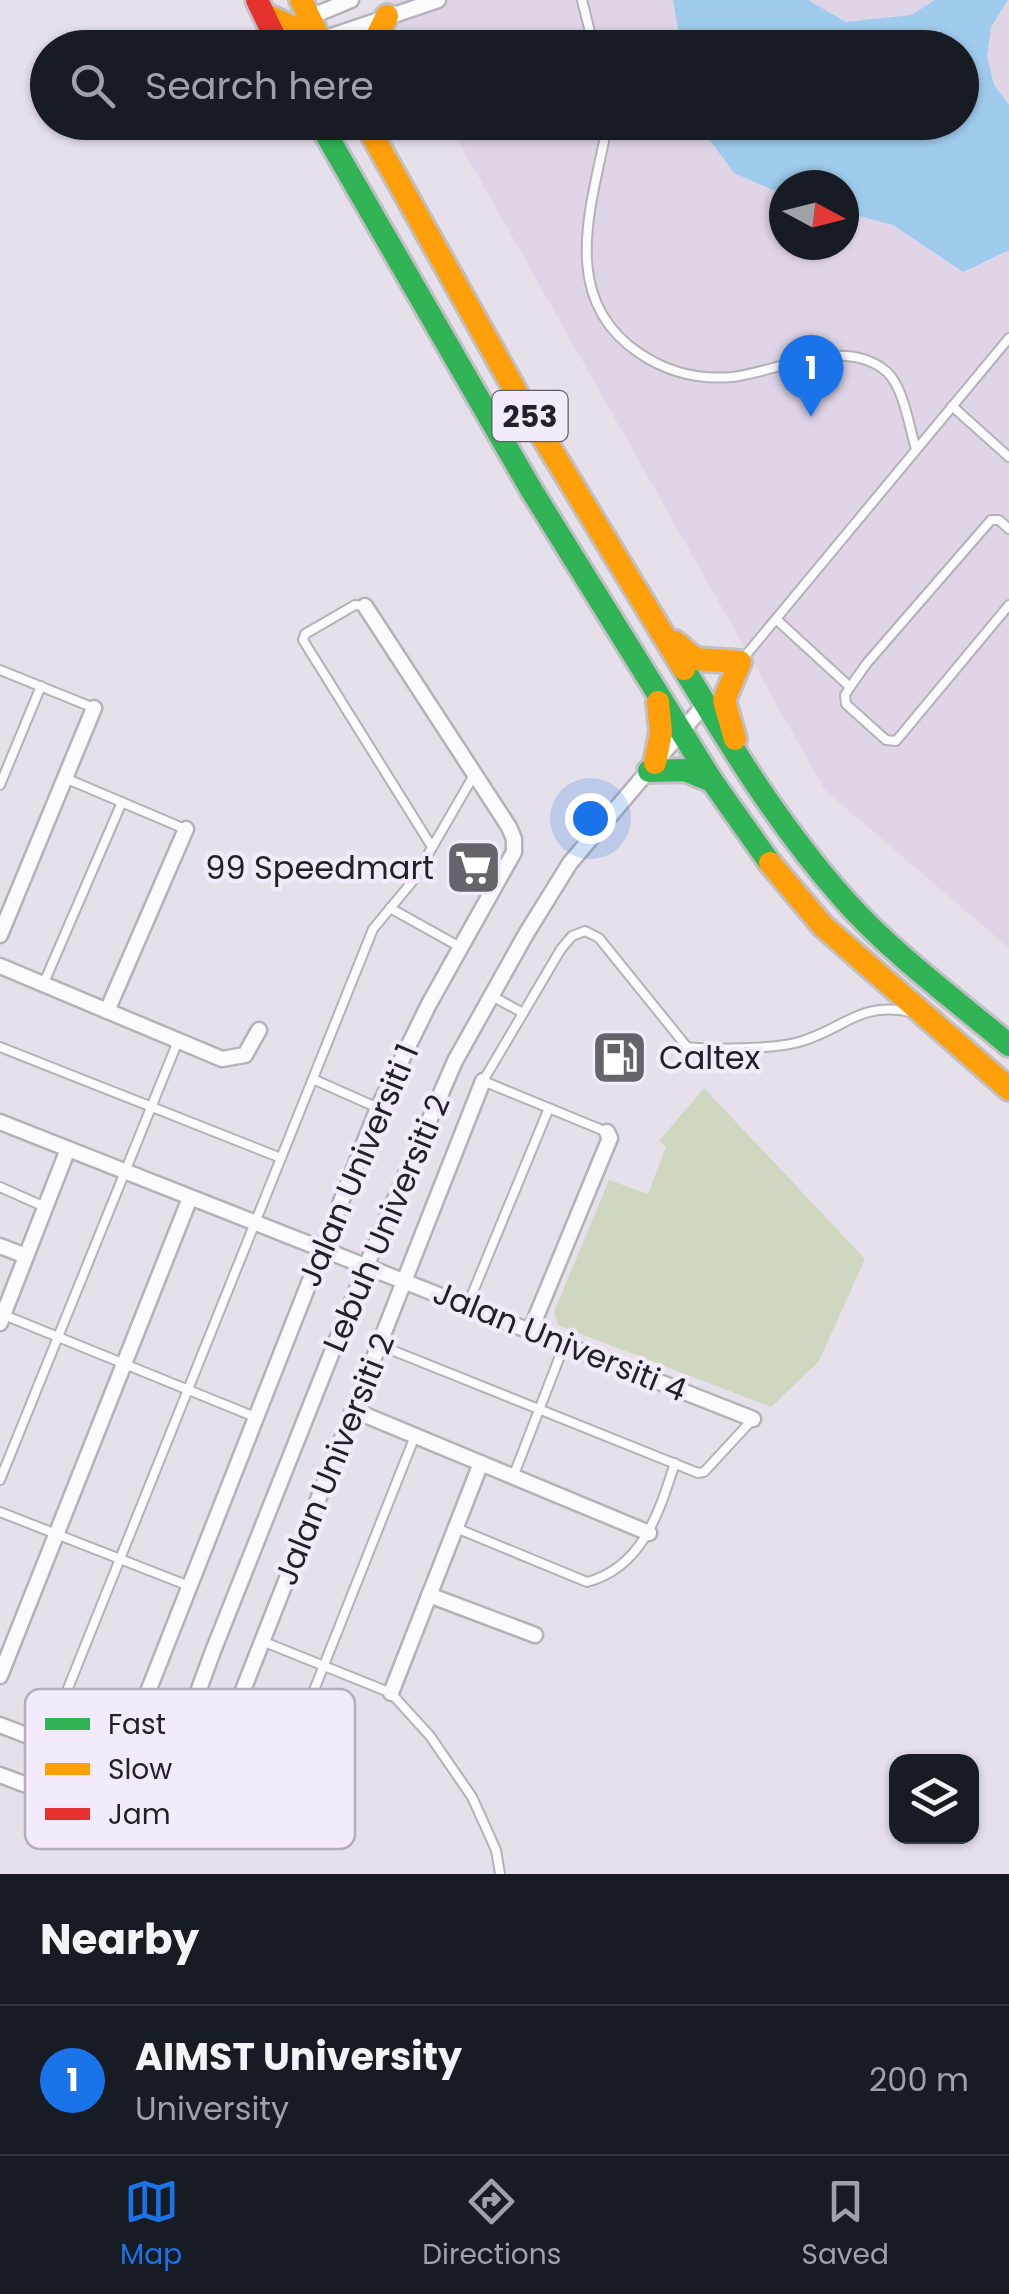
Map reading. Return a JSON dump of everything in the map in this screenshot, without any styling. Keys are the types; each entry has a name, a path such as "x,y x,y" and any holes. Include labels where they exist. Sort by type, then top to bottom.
{"main road":[{"path":"260,7 308,30"},
{"path":"260,7 271,30"},
{"path":"379,30 386,16"},
{"name":"253","path":"329,140 522,474 712,781 764,856 822,926 1009,1089"},
{"name":"253","path":"375,140 520,399 743,766 790,835 844,900 1009,1045"},
{"path":"662,631 694,659 740,662 724,700 743,766"},
{"path":"657,692 662,732 652,767 685,770 712,781"}],"street":[{"path":"311,30 350,0"},
{"path":"315,30 386,16 438,0"},
{"name":"Jalan Universiti 1","path":"149,1689 378,1108 408,1044 514,852 510,827 364,606"},
{"name":"Lebuh Universiti 2","path":"201,1689 434,1103 490,995 570,863 705,704"},
{"path":"0,935 94,708"},
{"path":"107,1012 186,829"},
{"path":"0,966 222,1060 245,1055 259,1030"},
{"name":"Jalan Universiti 2","path":"243,1689 484,1081"},
{"name":"Jalan Universiti 4","path":"0,1122 754,1419"},
{"path":"531,1330 610,1138 607,1132"},
{"path":"2,1312 68,1149"},
{"path":"0,1676 190,1198"},
{"path":"0,1246 26,1256"},
{"path":"353,1410 648,1533"},
{"path":"391,1692 482,1464"},
{"path":"430,1595 535,1635"},
{"path":"0,1725 25,1735"},
{"path":"0,1776 25,1785"}],"lane":[{"path":"582,0 590,30"},
{"path":"604,140 585,254 588,281 598,308 626,345 674,372 695,376 733,377 810,357 870,362 885,370 894,381 916,449"},
{"path":"705,704 1009,338"},
{"path":"952,406 1009,457"},
{"path":"1009,529 1000,520 992,520 867,663 845,695 846,704 886,740 896,741 1009,605"},
{"path":"364,606 354,605 305,634 303,640 432,847"},
{"path":"776,620 850,687"},
{"path":"0,670 94,708"},
{"path":"0,785 41,686"},
{"path":"68,1689 374,930 402,896 474,775"},
{"path":"65,778 186,829"},
{"path":"44,985 122,802"},
{"path":"390,908 461,948"},
{"path":"607,1132 484,1081 561,949 572,936 585,931 599,938 688,1047 794,1044 862,1013 886,1007 921,1014"},
{"path":"490,995 523,1012"},
{"path":"0,1480 178,1041"},
{"path":"0,1047 281,1158"},
{"path":"315,1080 378,1108"},
{"path":"468,1304 549,1108"},
{"path":"0,1187 45,1206"},
{"path":"2,1312 255,1417"},
{"path":"513,1477 565,1343"},
{"path":"379,1345 704,1472 754,1419"},
{"path":"315,1689 415,1436"},
{"path":"456,1528 587,1582 600,1579 628,1559 648,1533 674,1463"},
{"path":"0,1512 190,1586"},
{"path":"262,1641 391,1692 430,1736 472,1797 496,1850 500,1874"}],"shaded area":[{"path":"384,0 1009,0 1009,948 825,790 458,140 979,140 979,30 400,30"}],"green space":[{"path":"704,1088 865,1259 819,1361 771,1407 558,1325 554,1312 609,1180 648,1194 666,1147 659,1141"}],"water":[{"path":"673,0 808,0 846,22 911,15 935,0 1008,0 991,27 987,56 994,85 1009,105 1009,250 963,272 893,225 859,216 859,170 769,170 769,188 734,173 710,140 979,140 979,30 678,30"}],"traffic: fast":[{"path":"329,140 532,491 712,781 770,863"},
{"path":"684,669 777,815 842,897 901,956 1009,1045"},
{"path":"649,771 685,770 712,781"}],"traffic: slow":[{"path":"301,0 315,30"},
{"path":"264,14 298,30"},
{"path":"380,30 387,16"},
{"path":"375,140 520,399 684,669"},
{"path":"675,642 695,659 740,662 724,700 735,739"},
{"path":"655,763 661,732 658,702"},
{"path":"770,863 823,926 1009,1089"}],"traffic: jam":[{"path":"257,0 271,30"}],"place":[{"name":"AIMST University","path":"811,417"},
{"name":"99 Speedmart","path":"473,867"},
{"name":"Caltex","path":"620,1057"}]}
